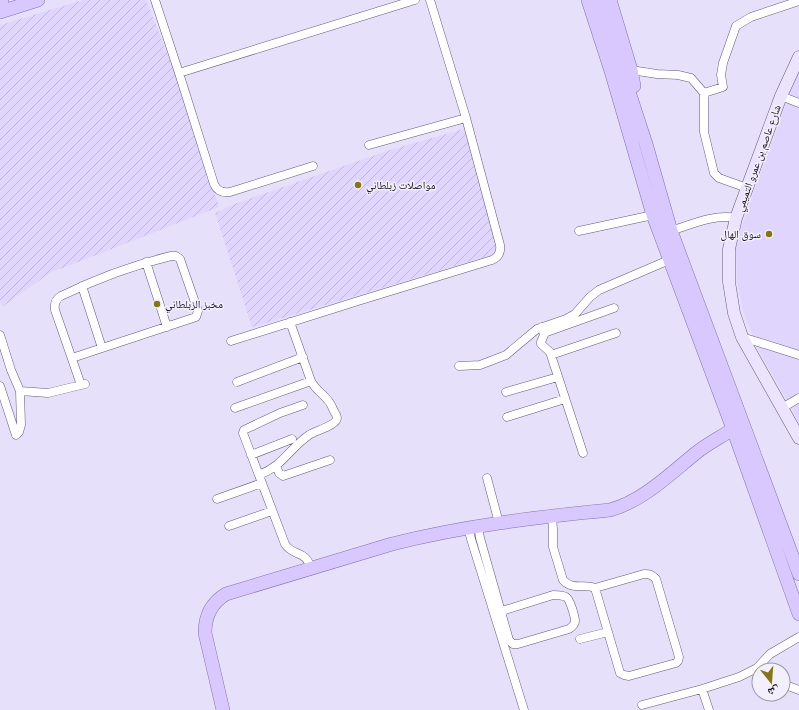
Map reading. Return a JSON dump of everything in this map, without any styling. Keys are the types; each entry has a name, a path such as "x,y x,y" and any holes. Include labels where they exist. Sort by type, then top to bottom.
{"main road":[{"path":"0,12 38,0"},
{"path":"581,0 612,104 640,171"},
{"path":"588,0 600,21 646,144 671,231 799,574"},
{"path":"599,0 600,21 611,71 653,215 733,429 799,614"},
{"path":"610,0 631,70 646,144"},
{"name":"شارع عاصم بن عمرو التميمي","path":"799,56 781,96 736,218 729,249 729,282 734,313 742,337 799,438"},
{"path":"223,710 205,633 206,618 209,610 219,598 226,594 392,544 473,526 610,510 623,506 633,501 669,476 697,452 733,429"}],"street":[{"path":"155,0 214,184 218,190 227,192 313,166"},
{"path":"179,73 415,0"},
{"path":"231,341 496,258 500,254 500,245 466,118 430,0"},
{"path":"704,93 723,87 721,75 723,63 736,26 752,17 799,1"},
{"path":"631,70 657,74 678,75 691,78 704,93 704,132 714,173 719,178 747,188"},
{"path":"781,96 799,103"},
{"path":"369,145 466,118"},
{"path":"579,231 653,215"},
{"path":"671,231 709,219 727,216 736,218"},
{"path":"20,391 48,393 83,385 72,358 55,305 58,298 82,286 146,262 171,256 176,256 180,259 198,311 195,318 72,358"},
{"path":"543,330 571,317 598,290 669,260"},
{"path":"146,262 167,327"},
{"path":"82,286 102,348"},
{"path":"459,366 480,365 500,358 513,350 532,332 614,308"},
{"path":"217,499 260,479 306,437 334,423 336,420 331,402 315,387 311,381 290,322"},
{"path":"543,330 541,344 549,350 551,355 583,453"},
{"path":"551,355 616,333"},
{"path":"0,335 11,370 20,391 20,425 19,432 16,435 0,386"},
{"path":"742,337 799,355"},
{"path":"237,382 302,357"},
{"path":"506,392 558,377"},
{"path":"235,408 311,381"},
{"path":"782,408 799,398"},
{"path":"507,417 565,399"},
{"path":"303,405 280,413 244,430 243,435 287,547 303,555 310,563 311,568"},
{"path":"251,456 292,439"},
{"path":"276,466 279,474 283,476 330,460"},
{"path":"487,478 499,523"},
{"path":"229,526 272,511"},
{"path":"552,516 553,546 563,580 567,584 573,586 591,586 595,588 644,574 654,576 679,657 678,661 676,663 629,676 620,673 595,588"},
{"path":"473,526 480,538 509,640 513,644 518,644 569,629 574,626 575,621 569,600 558,594 502,611"},
{"path":"473,526 471,539 524,710"},
{"path":"580,639 608,632"},
{"path":"764,662 770,654 799,637"},
{"path":"642,705 702,689 751,672"},
{"path":"702,689 709,710"}],"shaded area":[{"path":"83,0 146,0 179,83 219,207 50,273 2,307 0,300 0,25"},
{"name":"سوق الهال","path":"799,69 799,422 758,349 743,311 737,280 736,250 744,219"},
{"path":"464,129 501,252 252,327 215,213 237,203 390,150"}],"place":[{"name":"مواصلات زبلطاني","path":"358,185"},
{"name":"سوق الهال","path":"769,234"},
{"name":"مخبز الزبلطاني","path":"157,304"}]}
